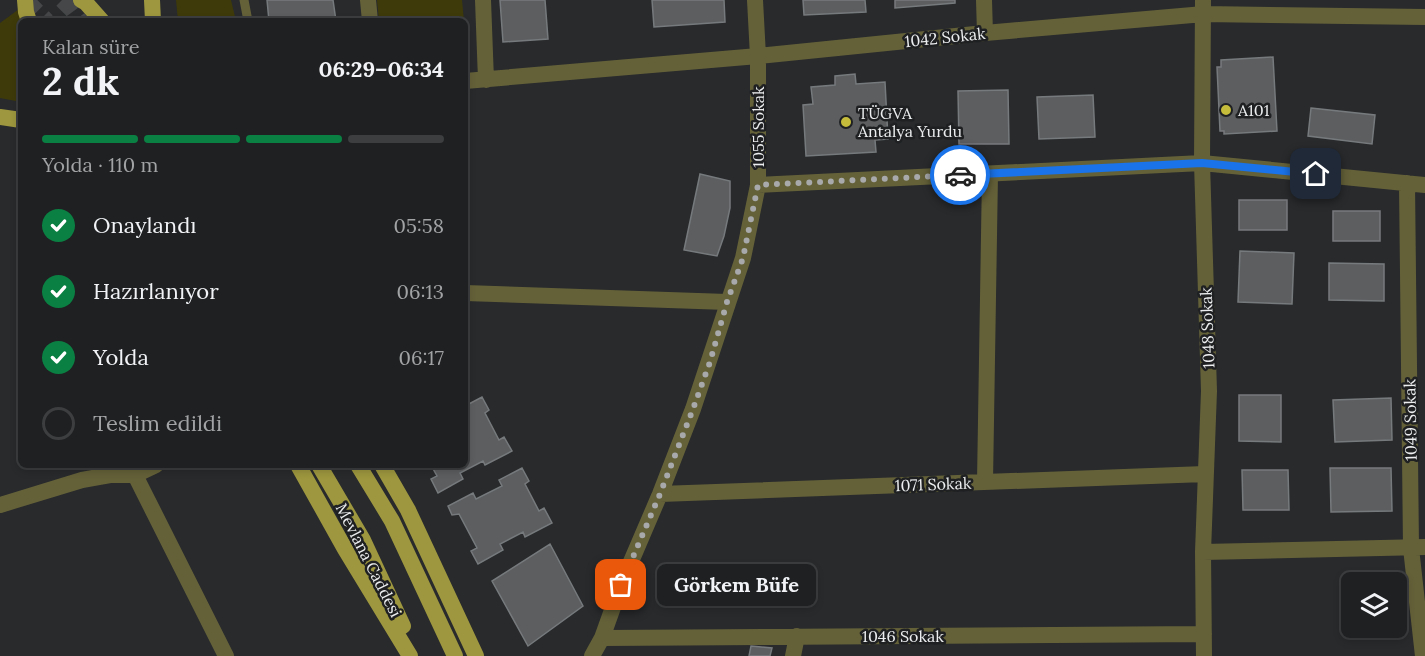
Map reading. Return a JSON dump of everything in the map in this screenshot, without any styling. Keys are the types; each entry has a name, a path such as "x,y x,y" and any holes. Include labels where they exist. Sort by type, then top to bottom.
{"main road":[{"path":"26,0 27,18"},
{"path":"81,0 99,18"},
{"path":"152,0 153,18"},
{"path":"0,117 18,120"},
{"path":"300,468 345,549 410,656"},
{"name":"Mevlana Caddesi","path":"321,468 363,540 416,656"},
{"path":"360,468 392,521 455,656"},
{"path":"384,468 408,510 476,656"}],"street":[{"path":"368,0 370,18"},
{"path":"483,0 486,80"},
{"name":"1055 Sokak","path":"592,656 602,638 621,585 693,409 743,258 758,185 758,56 755,0"},
{"path":"984,0 985,33"},
{"name":"1042 Sokak","path":"468,81 758,56 985,33 1203,7 1425,17"},
{"name":"1048 Sokak","path":"1203,7 1202,163 1209,391 1203,552 1204,656"},
{"path":"758,185 1202,163 1425,185"},
{"path":"986,482 990,174"},
{"name":"1049 Sokak","path":"1407,183 1423,656"},
{"path":"468,293 727,302"},
{"path":"0,505 82,480 110,475 135,475 150,468"},
{"name":"1071 Sokak","path":"660,494 1205,474"},
{"path":"135,475 226,656"},
{"path":"1203,552 1418,548"},
{"name":"1046 Sokak","path":"602,638 1204,634"},
{"path":"793,656 797,636"}],"lane":[{"path":"244,0 247,18"}],"shaded area":[{"path":"176,0 231,0 235,18 178,18"},
{"path":"377,0 462,0 464,18 379,18"},
{"path":"19,9 18,101 0,98 0,23"}],"building":[{"path":"267,0 333,0 336,18 269,18"},
{"path":"500,0 545,0 548,39 503,42"},
{"path":"652,0 724,0 725,22 654,27"},
{"path":"803,0 865,0 866,12 804,15"},
{"path":"895,0 955,0 955,3 895,8"},
{"path":"1273,57 1277,131 1224,134 1224,131 1220,131 1217,67 1221,67 1221,60"},
{"name":"TÜGVA Antalya Yurdu","path":"855,74 856,84 885,82 888,139 875,140 876,152 806,156 803,105 813,104 811,87 835,85 835,76"},
{"path":"1008,90 1009,144 959,144 958,91"},
{"path":"1093,95 1095,137 1039,139 1037,97"},
{"path":"1311,108 1375,115 1372,144 1308,136"},
{"path":"700,174 730,181 730,208 717,256 684,250"},
{"path":"1239,200 1287,200 1287,230 1239,230"},
{"path":"1333,211 1380,211 1380,241 1333,241"},
{"path":"1240,251 1294,253 1292,304 1238,302"},
{"path":"1329,263 1384,264 1384,301 1329,300"},
{"path":"1239,395 1281,395 1281,442 1239,441"},
{"path":"482,397 489,410 485,413 499,440 504,437 512,451 485,465 483,461 460,473 463,479 438,493 431,479 437,476 433,468 468,468 468,404"},
{"path":"1391,398 1392,440 1335,442 1333,400"},
{"path":"522,468 529,481 525,484 539,511 544,508 552,523 525,537 523,532 500,544 503,550 478,564 471,551 477,548 459,514 452,515 448,506 473,493 476,499 502,486 499,480"},
{"path":"1330,468 1391,468 1392,511 1331,512"},
{"path":"1242,470 1288,470 1289,510 1243,510"},
{"path":"550,544 583,606 528,646 492,581"},
{"path":"751,646 772,648 770,656 749,656"}],"tunnel":[{"path":"26,0 44,18"},
{"path":"62,0 78,18"}],"way so far":[{"path":"621,585 660,494 710,362 727,302 743,258 758,185 960,175"}],"place":[{"name":"A101","path":"1226,110"},
{"name":"TÜGVA Antalya Yurdu","path":"846,122"},
{"name":"Görkem Büfe","path":"621,585"}],"route":[{"path":"960,175 1202,163 1316,174"}]}
